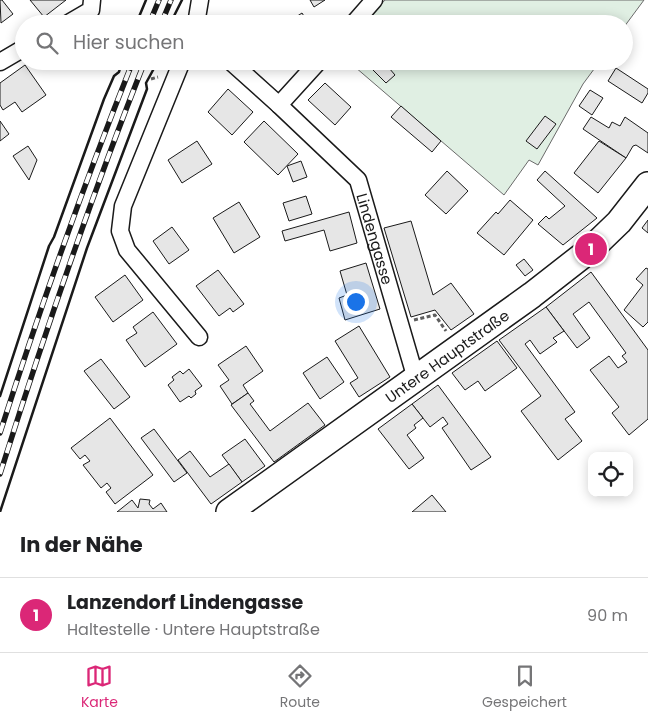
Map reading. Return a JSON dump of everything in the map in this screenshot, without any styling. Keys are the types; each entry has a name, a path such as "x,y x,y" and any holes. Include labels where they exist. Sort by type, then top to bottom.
{"main road":[{"name":"Untere Hauptstraße","path":"239,509 532,295 591,249 619,222 648,184"}],"street":[{"path":"83,15 92,10 92,0"},
{"path":"198,15 200,0"},
{"path":"361,15 374,0"},
{"path":"0,62 15,53"},
{"path":"178,70 123,206 120,231 127,250 199,337"},
{"name":"Lindengasse","path":"240,70 358,180 416,379"},
{"path":"279,105 310,70"}],"path":[{"path":"400,324 435,315 458,348"}],"green space":[{"path":"385,0 644,0 633,15 371,15"},
{"path":"358,70 593,70 583,84 538,165 529,160 504,195"}],"building":[{"path":"0,0 13,14 1,23"},
{"path":"30,0 66,0 47,15 42,15"},
{"path":"310,0 325,0 314,7"},
{"path":"18,70 28,70 46,95 22,112 15,102 3,110 0,105 0,83"},
{"path":"373,70 391,70 395,75 386,83"},
{"path":"615,70 619,70 648,89 648,93 642,103 608,81"},
{"path":"325,83 351,107 335,125 308,100"},
{"path":"228,89 253,112 232,135 208,112"},
{"path":"590,90 603,98 592,115 579,106"},
{"path":"401,106 441,141 432,152 391,117"},
{"path":"545,116 556,124 537,149 526,141"},
{"path":"591,117 609,128 612,122 620,126 625,117 648,133 648,153 636,145 633,146 626,158 583,129"},
{"path":"0,121 9,134 0,141"},
{"path":"264,121 298,154 278,175 244,142"},
{"path":"197,141 212,164 182,183 168,160"},
{"path":"599,141 626,158 598,193 574,173"},
{"path":"28,146 37,160 29,180 13,156"},
{"path":"301,161 307,177 293,182 287,166"},
{"path":"447,171 468,191 446,214 425,195"},
{"path":"545,171 597,218 563,245 538,224 546,216 549,219 565,206 537,180"},
{"path":"306,196 312,214 289,221 283,203"},
{"path":"510,200 533,220 504,255 477,233"},
{"path":"239,202 260,237 234,253 213,218"},
{"path":"349,212 357,243 330,251 324,230 285,241 282,231"},
{"path":"648,220 648,233 642,228"},
{"path":"411,221 433,295 451,283 474,314 451,330 435,310 411,317 384,228"},
{"path":"172,227 189,250 169,264 153,241"},
{"path":"524,259 533,270 525,276 516,265"},
{"path":"366,263 380,309 345,320 339,298 347,295 340,271"},
{"path":"646,268 648,269 648,322 643,327 624,310 643,285 636,279"},
{"path":"218,270 244,304 233,312 230,308 219,316 196,286"},
{"path":"591,272 648,350 648,419 629,435 612,413 619,407 590,370 609,356 618,368 627,362 622,356 626,353 589,302 573,314 590,338 577,348 546,307"},
{"path":"125,275 143,300 113,322 95,297"},
{"path":"546,307 564,331 553,338 557,342 540,354 530,340 525,344 575,412 565,419 582,441 558,460 521,411 541,396 499,340"},
{"path":"153,312 177,344 145,367 126,340 137,333 133,327"},
{"path":"359,326 390,377 359,397 350,383 358,378 335,341"},
{"path":"497,341 517,368 485,391 478,381 465,390 452,373"},
{"path":"246,346 263,371 243,385 248,393 232,404 220,386 229,380 218,365"},
{"path":"327,357 344,382 320,399 303,373"},
{"path":"101,359 130,397 114,409 84,371"},
{"path":"189,369 202,386 195,391 196,394 191,398 189,396 180,402 168,385 174,380 172,377 180,371 183,374"},
{"path":"438,385 491,457 471,470 442,428 448,424 443,417 430,427 412,404"},
{"path":"248,393 254,401 250,404 270,431 308,403 325,425 274,462 231,405"},
{"path":"412,404 423,418 414,425 416,428 407,435 424,458 409,469 378,429"},
{"path":"110,418 153,475 115,504 106,492 111,488 107,483 101,488 83,465 90,461 85,455 80,459 71,448"},
{"path":"154,429 187,473 174,482 141,438"},
{"path":"245,439 265,466 242,482 222,455"},
{"path":"190,451 210,477 229,464 242,482 211,504 178,460"},
{"path":"432,495 446,512 412,512"},
{"path":"140,499 150,500 149,504 153,509 161,503 167,512 117,512 132,500 138,508"}],"railway":[{"path":"153,15 159,0"},
{"path":"165,15 171,0"},
{"path":"0,433 63,246 129,70"},
{"path":"0,474 69,266 142,70"}],"wall":[{"path":"140,15 146,0"},
{"path":"174,15 182,0"},
{"path":"0,396 49,246 54,237 104,99 114,76 120,70"},
{"path":"0,512 87,248 147,89 146,83 153,70"}],"place":[{"name":"Lanzendorf Lindengasse","path":"591,249"}]}
